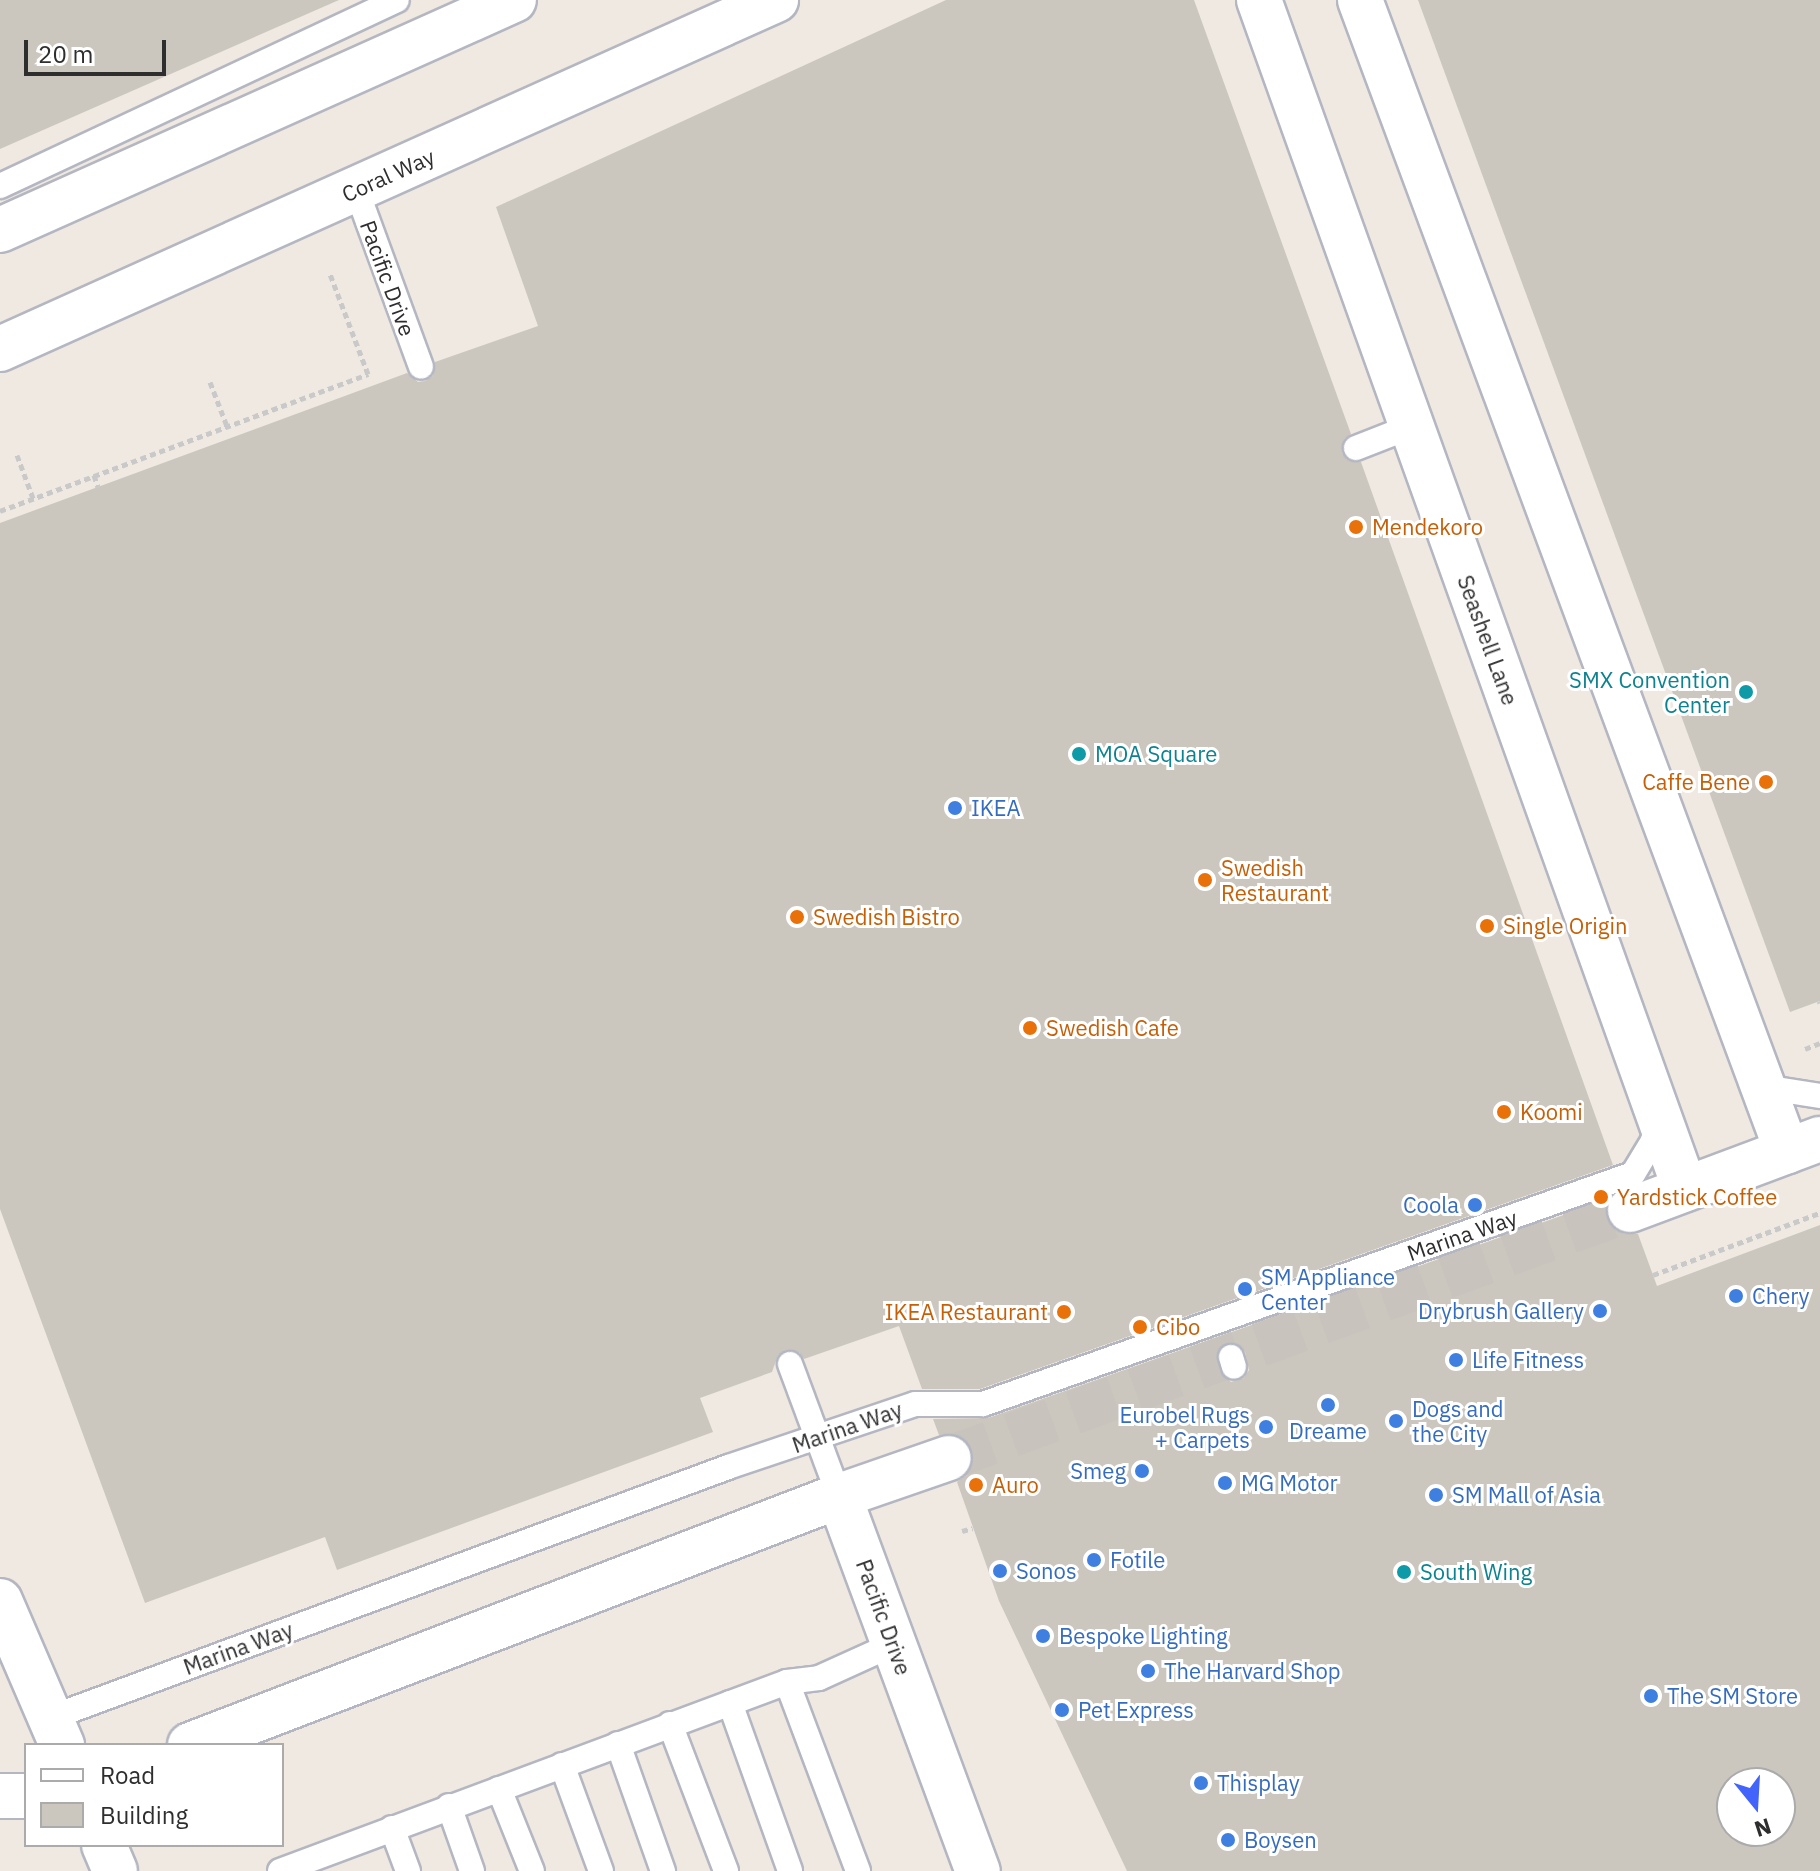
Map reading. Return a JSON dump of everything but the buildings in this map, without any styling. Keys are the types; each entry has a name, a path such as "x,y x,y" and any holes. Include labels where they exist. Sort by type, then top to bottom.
{"street":[{"path":"0,230 514,0"},
{"name":"Coral Way","path":"0,349 776,0"},
{"name":"Seashell Lane","path":"1259,0 1685,1189"},
{"path":"1360,0 1763,1087 1804,1145 1630,1210"},
{"path":"195,1743 839,1496 949,1458"},
{"name":"Pacific Drive","path":"839,1496 978,1871"},
{"path":"0,1601 56,1731"},
{"path":"0,1796 24,1796"},
{"path":"105,1847 115,1871"}],"lane":[{"path":"0,186 397,0"},
{"name":"Pacific Drive","path":"356,189 421,367"},
{"path":"1356,448 1412,426"},
{"path":"1763,1087 1820,1096"},
{"name":"Marina Way","path":"56,1731 817,1437 915,1404 983,1404 1633,1174 1653,1141 1658,1114"},
{"name":"Pacific Drive","path":"790,1364 839,1496"},
{"path":"280,1871 334,1861 392,1828 787,1682 819,1678 894,1644"},
{"path":"787,1682 858,1871"},
{"path":"730,1703 790,1871"},
{"path":"670,1724 726,1871"},
{"path":"618,1744 663,1871"},
{"path":"562,1765 601,1871"},
{"path":"499,1789 532,1871"},
{"path":"449,1806 472,1871"},
{"path":"392,1828 408,1871"}],"path":[{"path":"0,511 368,374 330,274"},
{"path":"210,382 227,426"},
{"path":"17,455 33,498"},
{"path":"94,475 98,487"},
{"path":"1805,1049 1820,1043"},
{"path":"1653,1275 1820,1213"},
{"path":"962,1531 973,1528"}],"tunnel":[{"path":"949,1458 1630,1210"}],"place":[{"name":"Mendekoro","path":"1356,527"},
{"name":"SMX Convention Center","path":"1746,692"},
{"name":"MOA Square","path":"1079,754"},
{"name":"Caffe Bene","path":"1766,782"},
{"name":"IKEA","path":"955,808"},
{"name":"Swedish Restaurant","path":"1205,880"},
{"name":"Swedish Bistro","path":"797,917"},
{"name":"Single Origin","path":"1487,926"},
{"name":"Swedish Cafe","path":"1030,1028"},
{"name":"Koomi","path":"1504,1112"},
{"name":"Yardstick Coffee","path":"1601,1197"},
{"name":"Coola","path":"1475,1205"},
{"name":"SM Appliance Center","path":"1245,1289"},
{"name":"Chery","path":"1736,1296"},
{"name":"Drybrush Gallery","path":"1600,1311"},
{"name":"IKEA Restaurant","path":"1064,1312"},
{"name":"Cibo","path":"1140,1327"},
{"name":"Life Fitness","path":"1456,1360"},
{"name":"Dreame","path":"1328,1405"},
{"name":"Dogs and the City","path":"1396,1421"},
{"name":"Eurobel Rugs + Carpets","path":"1266,1427"},
{"name":"Smeg","path":"1142,1471"},
{"name":"MG Motor","path":"1225,1483"},
{"name":"Auro","path":"976,1485"},
{"name":"SM Mall of Asia","path":"1436,1495"},
{"name":"Fotile","path":"1094,1560"},
{"name":"Sonos","path":"1000,1571"},
{"name":"South Wing","path":"1404,1572"},
{"name":"Bespoke Lighting","path":"1043,1636"},
{"name":"The Harvard Shop","path":"1148,1671"},
{"name":"The SM Store","path":"1651,1696"},
{"name":"Pet Express","path":"1062,1710"},
{"name":"Thisplay","path":"1201,1783"},
{"name":"Boysen","path":"1228,1840"}]}
